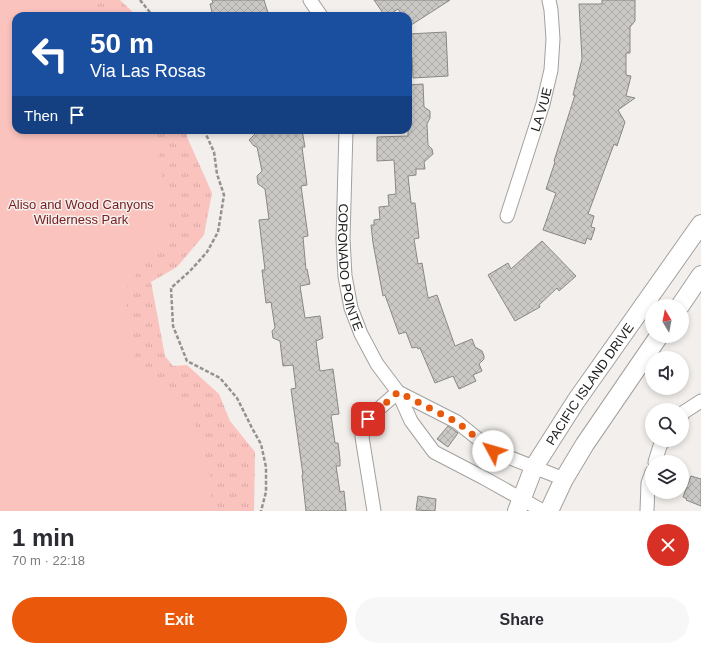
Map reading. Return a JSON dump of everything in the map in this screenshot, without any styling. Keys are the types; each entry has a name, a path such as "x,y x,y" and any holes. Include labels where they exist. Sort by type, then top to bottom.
{"main road":[{"name":"PACIFIC ISLAND DRIVE","path":"519,505 534,467 576,401 700,230"},
{"path":"685,299 701,276"},
{"path":"549,511 564,479 585,444 654,343"}],"street":[{"path":"310,0 318,12"},
{"name":"LA VUE","path":"507,216 543,104 552,70 553,39 549,0"},
{"name":"CORONADO POINTE","path":"346,134 343,239 345,276 351,308 361,334 377,364 398,392 411,421 434,452 519,505 543,511"},
{"path":"374,511 362,437 368,419 398,392"},
{"name":"CORONADO POINTE","path":"398,392 457,422 493,451 564,479"},
{"path":"689,408 701,400"},
{"path":"647,499 647,511"}],"path":[{"path":"140,0 150,12"},
{"path":"206,134 214,152 217,174 224,195 218,232 207,252 190,271 170,288 173,326 187,361 220,378 237,398 262,444 266,467 266,492 261,511"}],"green space":[{"name":"Aliso and Wood Canyons Wilderness Park","path":"0,0 120,0 133,12 12,12 12,134 187,134 212,193 204,235 177,267 151,282 165,356 173,366 187,365 219,394 230,421 255,452 254,511 0,511"},
{"name":"Aliso and Wood Canyons Wilderness Park","path":"0,0 75,0 88,12 12,12 12,134 156,134 169,230 124,291 137,371 189,406 213,486 208,511 0,511"}],"building":[{"path":"212,0 264,0 268,12 212,12 210,4 213,3"},
{"path":"374,0 450,0 412,24 412,12 400,12 398,9 393,12 382,12"},
{"path":"602,0 635,0 635,21 630,27 630,53 626,53 626,75 631,76 626,96 635,98 618,110 625,122 617,146 614,144 588,214 594,216 591,227 595,228 591,240 587,238 585,244 543,230 556,193 546,189 575,95 573,95 582,59 579,4 602,4"},
{"path":"446,32 448,76 413,78 412,34"},
{"path":"423,84 424,107 430,111 430,118 427,124 428,145 432,149 433,154 424,162 425,169 416,169 416,175 408,176 411,203 415,203 419,238 414,239 418,264 422,263 428,298 437,295 455,346 472,339 475,347 482,351 484,356 484,359 479,364 482,371 473,375 476,381 459,389 453,376 435,383 420,348 412,348 406,332 399,334 385,295 383,296 373,243 371,225 374,225 374,220 380,219 379,207 389,206 388,195 396,194 394,160 377,161 377,137 408,136 408,134 412,134 412,85"},
{"path":"255,134 303,134 305,147 302,147 307,185 301,186 308,236 303,237 306,270 307,269 310,284 300,286 305,318 320,316 323,338 316,341 320,371 333,369 339,414 331,415 335,443 338,443 340,459 340,466 336,466 340,492 344,491 346,511 306,511 303,475 291,389 296,388 293,365 283,366 280,341 273,338 272,331 275,328 271,302 266,303 262,270 265,270 259,220 269,219 265,189 258,184 257,176 262,171 257,147 254,146 249,140"},
{"path":"542,241 576,276 559,291 557,288 539,305 540,307 515,321 488,275 508,263 511,269"},
{"path":"448,426 458,433 448,447 437,439"},
{"path":"691,476 701,479 701,506 686,500 689,499 689,481"},
{"path":"418,496 436,499 435,511 416,510"}],"route":[{"path":"368,419 398,392 457,422 493,451"}]}
